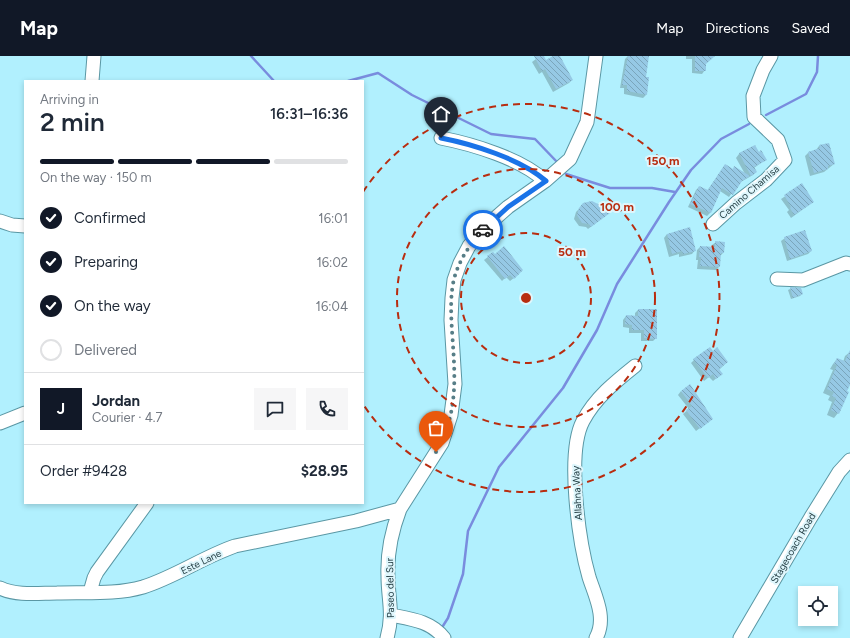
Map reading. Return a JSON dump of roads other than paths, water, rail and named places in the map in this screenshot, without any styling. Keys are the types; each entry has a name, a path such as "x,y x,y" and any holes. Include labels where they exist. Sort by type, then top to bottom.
{"street":[{"path":"92,80 94,56"},
{"name":"Paseo del Sur","path":"387,638 391,615 388,564 393,532 400,509 442,442 451,415 455,384 451,320 452,298 454,280 460,263 469,246 483,229 508,207 546,181 570,159 587,122 596,56"},
{"name":"Camino Chamisa","path":"713,224 736,203 766,180 785,160 778,140 754,117 753,96 763,70 771,56"},
{"path":"441,138 464,144 513,161 535,172 546,181"},
{"path":"0,221 12,225 24,226"},
{"path":"776,278 803,280 846,263 850,264"},
{"name":"Allahna Way","path":"596,638 600,627 601,615 587,568 580,535 576,481 577,438 583,421 594,404 609,388 635,366"},
{"path":"0,423 24,413"},
{"name":"Stagecoach Road","path":"740,638 811,517 839,472 850,460"},
{"path":"90,592 97,572 146,504"},
{"name":"Este Lane","path":"0,588 24,593 120,591 142,587 174,575 235,546 356,521 400,509"},
{"path":"391,615 413,619 431,626 444,638"}],"waterway":[{"path":"251,56 273,80"},
{"path":"766,115 806,94 817,72 818,56"},
{"path":"352,80 378,73 412,95 491,134 535,139 558,163"},
{"path":"441,629 448,618 463,574 468,531 499,467 563,388 597,330 617,284 691,170 721,139 749,124"},
{"path":"566,174 610,188 652,188 675,192"}]}
